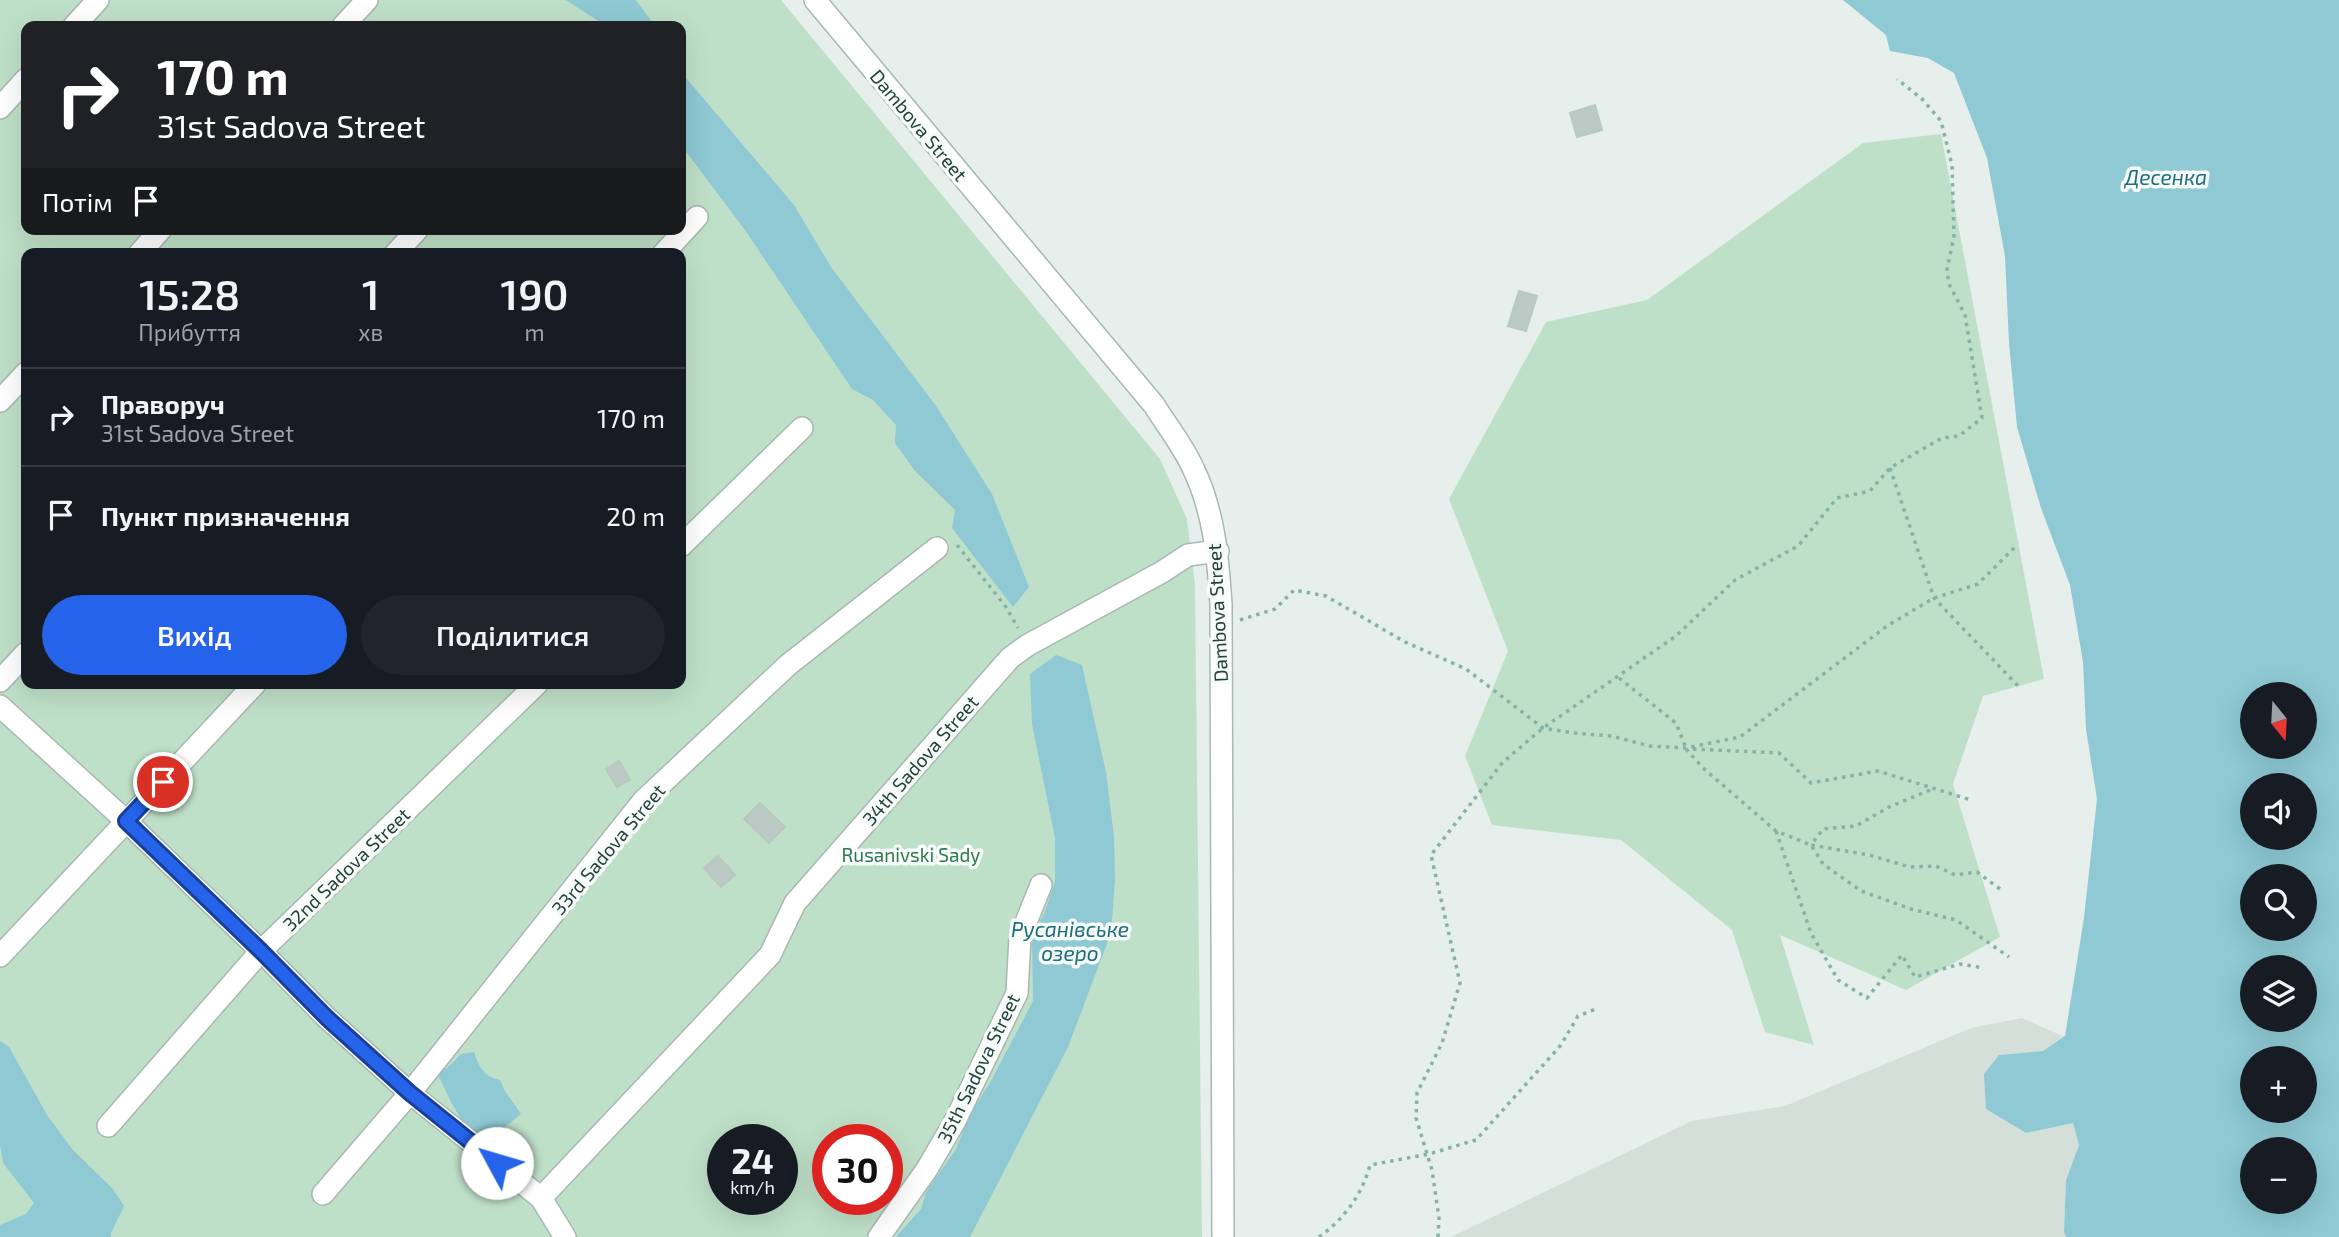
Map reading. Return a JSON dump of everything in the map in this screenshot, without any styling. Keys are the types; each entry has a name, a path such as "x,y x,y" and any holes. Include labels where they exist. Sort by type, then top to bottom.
{"street":[{"path":"79,21 98,0"},
{"path":"348,21 367,0"},
{"name":"Dambova Street","path":"815,0 1154,405 1193,468 1202,491 1218,551 1221,623 1223,1237"},
{"path":"0,108 21,85"},
{"path":"686,229 697,217"},
{"path":"145,248 156,235"},
{"path":"401,248 412,235"},
{"path":"669,248 680,235"},
{"path":"0,401 21,378"},
{"path":"686,541 802,428"},
{"name":"33rd Sadova Street","path":"323,1194 410,1093 643,801 788,665 937,548"},
{"name":"34th Sadova Street","path":"541,1198 770,955 795,903 1010,658 1028,645 1188,555 1218,551"},
{"path":"0,681 21,658"},
{"path":"0,956 250,689"},
{"name":"32nd Sadova Street","path":"108,1126 261,951 532,689"},
{"path":"0,706 126,821 327,1018 410,1093 541,1198 565,1237"},
{"name":"35th Sadova Street","path":"879,1237 927,1170 955,1121 1017,993 1020,937 1041,885"}],"path":[{"path":"1438,1237 1439,1218 1429,1154 1416,1118 1417,1093 1443,1043 1460,982 1431,855 1503,762 1543,728 1619,678 1676,636 1735,580 1798,546 1837,498 1870,491 1890,468 1942,438 1959,436 1982,418 1965,315 1949,284 1947,270 1954,236 1952,165 1941,121 1922,99 1897,79"},
{"path":"1890,468 1934,598 2021,689"},
{"path":"937,548 959,545 1006,607 1028,645"},
{"path":"1686,748 1740,737 1887,626 1934,598 1978,584 2015,547"},
{"path":"1221,623 1257,616 1275,609 1294,590 1326,596 1405,642 1466,669 1543,728 1611,736 1650,746 1779,753 1811,783 1878,771 1971,800"},
{"path":"1619,678 1676,723 1686,748 1703,768 1776,831 1811,845 1868,855 1910,867 1937,866 1955,875 1977,872 2000,889"},
{"path":"1811,845 1823,829 1856,826 1889,807 1932,789"},
{"path":"1776,831 1811,933 1838,980 1867,998 1902,955 1915,977 1960,964 1984,968"},
{"path":"1811,845 1823,863 1861,891 1911,909 1956,920 2009,957"},
{"path":"1319,1237 1338,1223 1365,1184 1370,1165 1429,1154 1476,1140 1561,1045 1578,1016 1596,1009"}],"shaded area":[{"path":"2022,1018 2065,1037 2043,1051 1999,1055 1986,1109 2026,1133 2073,1122 2079,1145 2066,1180 2066,1237 1451,1237 1692,1121 1785,1106 1971,1028"}],"green space":[{"name":"Rusanivski Sady","path":"0,0 781,0 1160,459 1187,519 1195,585 1202,1237 0,1237"},
{"path":"1941,134 2044,679 1983,696 1953,784 2000,937 1906,990 1780,935 1814,1045 1765,1032 1732,930 1621,840 1492,825 1465,756 1508,651 1449,499 1546,322 1647,300 1863,143"}],"water":[{"path":"566,0 636,0 651,21 598,21"},
{"name":"Десенка","path":"1843,0 2339,0 2339,1237 2066,1237 2066,1180 2079,1145 2073,1123 2026,1133 1986,1109 1984,1074 1999,1055 2043,1051 2065,1036 2084,918 2097,799 2086,729 2083,662 2070,585 2041,508 2017,427 2009,343 2005,256 1987,158 1954,73 1928,58 1890,51 1886,35"},
{"path":"686,78 794,205 831,267 936,406 992,494 1029,587 1013,607 952,528 955,510 915,471 895,443 896,425 873,400 852,389 745,230 686,152"},
{"name":"Русанівське озеро","path":"1056,655 1082,665 1106,772 1114,837 1115,880 1111,933 1068,1047 970,1237 896,1237 921,1209 926,1192 956,1149 969,1116 991,1081 1033,1001 1032,936 1044,914 1055,882 1055,838 1032,724 1030,674"},
{"path":"0,1041 9,1047 47,1115 73,1150 113,1189 124,1206 111,1237 0,1237 0,1225 26,1214 34,1203 3,1163 0,1145"},
{"path":"474,1052 483,1070 500,1080 521,1114 492,1134 470,1134 436,1071 447,1068 461,1054"}],"building":[{"path":"1595,105 1602,130 1577,137 1570,113"},
{"path":"1519,291 1537,296 1526,331 1508,326"},
{"path":"619,761 630,780 617,787 606,769"},
{"path":"760,803 785,827 769,843 744,819"},
{"path":"718,856 735,875 721,887 704,868"}],"route":[{"path":"163,782 126,821 327,1018 410,1093 497,1163"}]}
